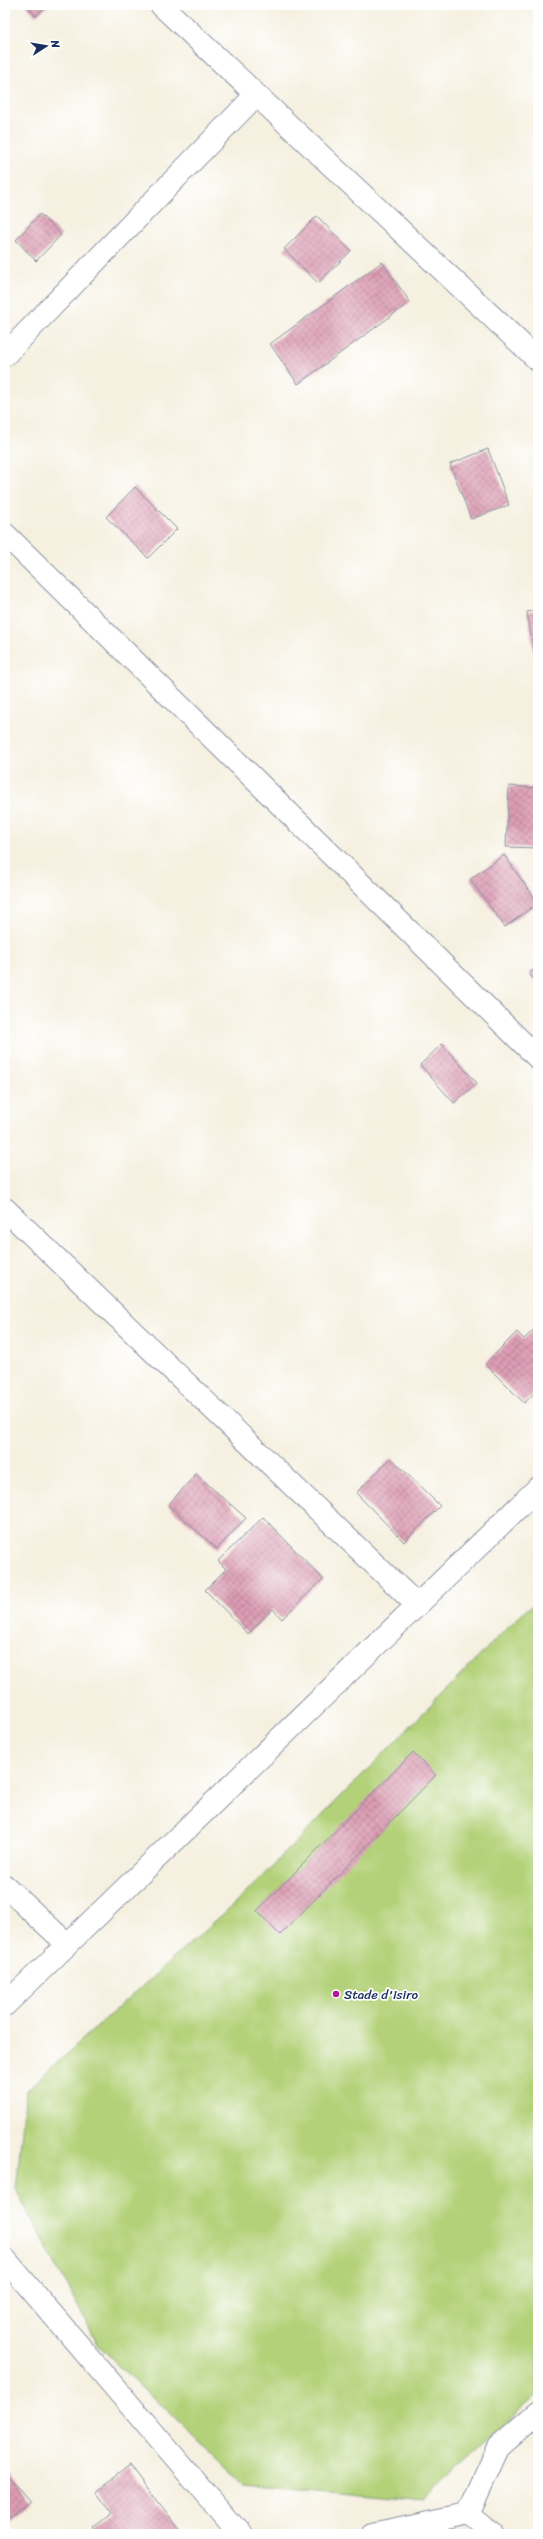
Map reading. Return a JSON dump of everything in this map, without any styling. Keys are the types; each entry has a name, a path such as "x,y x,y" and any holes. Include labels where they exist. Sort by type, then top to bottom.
{"street":[{"path":"161,5 538,360"},
{"path":"5,354 256,95"},
{"path":"5,534 538,1058"},
{"path":"5,1209 417,1605"},
{"path":"5,2005 538,1488"},
{"path":"5,1886 67,1944"},
{"path":"5,2259 240,2534"},
{"path":"468,2514 499,2446 538,2412"},
{"path":"372,2534 468,2514"},
{"path":"468,2514 493,2534"}],"green space":[{"name":"Stade d'isiro","path":"538,1601 538,2394 424,2500 242,2483 99,2346 16,2190 26,2090 241,1898 523,1612"}],"building":[{"path":"26,5 49,5 36,16"},
{"path":"40,214 61,235 36,261 16,240"},
{"path":"317,216 351,251 318,283 284,249"},
{"path":"382,262 410,302 298,384 270,344"},
{"path":"488,449 509,505 471,519 450,464"},
{"path":"135,487 177,529 148,558 106,517"},
{"path":"538,610 538,668 537,668 527,612"},
{"path":"509,786 538,788 538,848 506,847"},
{"path":"504,855 538,903 505,927 470,879"},
{"path":"538,967 538,986 529,973"},
{"path":"442,1044 477,1083 454,1103 420,1065"},
{"path":"537,1327 538,1390 524,1403 485,1364 517,1332 524,1339"},
{"path":"391,1458 440,1506 404,1542 356,1493"},
{"path":"196,1474 246,1518 217,1549 168,1505"},
{"path":"263,1517 323,1579 282,1619 273,1609 248,1634 205,1590 226,1569 218,1561"},
{"path":"413,1752 436,1775 280,1935 257,1911"},
{"path":"130,2466 182,2534 99,2534 94,2528 112,2514 95,2492"},
{"path":"5,2471 30,2502 5,2522"}],"place":[{"name":"Stade d'isiro","path":"336,1994"}]}
